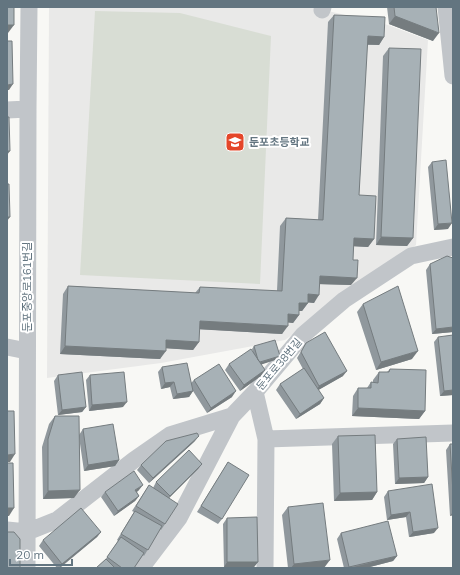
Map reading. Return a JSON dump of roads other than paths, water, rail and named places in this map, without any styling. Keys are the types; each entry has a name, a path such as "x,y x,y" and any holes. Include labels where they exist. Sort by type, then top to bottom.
{"street":[{"name":"둔포중앙로161번길","path":"27,568 29,7"},
{"path":"446,7 453,76"},
{"path":"7,110 28,110"},
{"name":"둔포로38번길","path":"265,568 266,439 255,392 302,335 344,300 412,256 453,247"},
{"path":"7,347 27,351"},
{"path":"141,568 179,518 232,416 255,392"},
{"path":"7,530 28,532 57,520 134,460 170,435 232,416"},
{"path":"266,439 453,433"}],"place":[{"name":"둔포초등학교","path":"235,142"}]}
